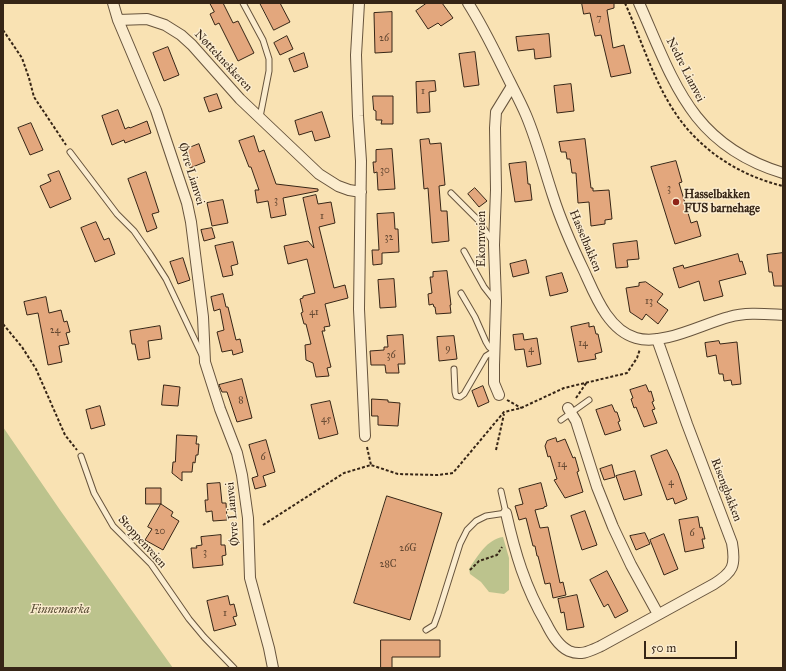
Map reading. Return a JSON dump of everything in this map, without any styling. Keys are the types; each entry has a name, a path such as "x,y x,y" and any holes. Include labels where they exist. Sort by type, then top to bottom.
{"street":[{"name":"Øvre Lianvei","path":"113,3 118,20 156,110 187,203 191,222 203,317 205,362 220,409 237,453 242,475 248,518 250,578 273,668"},
{"path":"359,3 356,55 362,204 360,225 359,309 365,436"},
{"name":"Hasselbakken","path":"468,3 491,41 527,116 563,225 592,290 609,318 618,328 630,336 643,339 657,339 672,336 743,314 783,315"},
{"name":"Nedre Lianvei","path":"639,3 680,94 698,120 718,140 739,155 761,166 783,173"},
{"name":"Nøtteknekkeren","path":"118,20 147,19 165,25 181,35 192,45 240,99 318,174 338,186 361,192"},
{"name":"Ekornveien","path":"499,395 494,383 496,301 494,245 496,197 495,128 496,112 512,86"},
{"name":"Risengbakken","path":"506,513 524,578 536,605 551,633 562,647 568,651 581,653 590,651 727,576 732,570 734,562 732,543 657,339"},
{"path":"569,410 576,421 598,488 613,527 658,614"}],"lane":[{"name":"Nøtteknekkeren","path":"243,3 263,40 269,59 269,71 260,117"},
{"name":"Øvre Lianvei","path":"70,152 117,214 134,231 150,254 166,279 205,362"},
{"path":"451,193 478,220 494,245"},
{"path":"464,251 484,287 496,301"},
{"path":"454,369 455,392 456,396 460,397 464,394 486,356 494,351 489,347 462,293"},
{"path":"561,420 569,410 589,400"},
{"name":"Stoppenveien","path":"81,456 94,493 112,526 151,564 189,619 234,668"},
{"name":"Risengbakken","path":"501,491 506,513"},
{"path":"426,630 434,625 459,548 467,530 476,521 486,516 506,513"}],"path":[{"path":"3,30 22,58 34,97 70,152"},
{"path":"3,324 22,347 36,369 65,435 81,456"},
{"path":"263,525 344,473 371,465 398,474 438,475 453,473 504,412 521,408 564,388 627,373 637,358 643,339"},
{"path":"569,410 587,382"},
{"path":"499,395 521,408"},
{"path":"496,450 504,412"},
{"path":"365,436 371,465"},
{"path":"470,570 479,560 497,555 502,549 504,540 511,535"}],"green space":[{"name":"Finnemarka","path":"3,427 60,510 173,668 3,668"},
{"path":"503,537 509,558 509,590 504,594 489,592 481,582 470,574 469,569 487,545 497,538"}],"building":[{"path":"210,3 223,3 233,23 238,21 254,53 238,61 219,23 215,25 210,14 214,12"},
{"path":"260,3 280,3 290,22 274,30"},
{"path":"427,3 442,3 453,18 441,26 438,23 428,29 416,11"},
{"path":"582,3 614,3 614,8 607,10 613,48 624,45 631,73 611,77 601,35 595,36 590,13 584,14"},
{"path":"392,12 392,52 375,53 374,13"},
{"path":"549,34 551,57 535,59 534,49 518,51 516,37"},
{"path":"287,36 293,49 280,55 274,43"},
{"path":"168,47 179,75 164,81 153,53"},
{"path":"475,52 479,85 464,87 459,54"},
{"path":"304,53 308,67 294,72 289,59"},
{"path":"435,81 436,91 429,92 430,112 417,113 416,82"},
{"path":"571,84 574,111 557,113 554,86"},
{"path":"217,94 222,108 209,112 204,98"},
{"path":"373,96 393,96 393,124 381,124 382,120 376,120"},
{"path":"118,110 125,129 147,121 151,133 125,143 124,140 112,145 102,116"},
{"path":"322,112 330,137 315,141 312,131 299,135 295,121"},
{"path":"31,123 43,150 30,155 18,128"},
{"path":"254,136 259,152 264,150 276,184 318,189 318,191 283,198 286,215 271,218 268,201 257,203 255,190 259,190 251,167 249,167 239,141"},
{"path":"429,139 430,144 441,143 445,185 439,186 441,211 447,211 449,241 432,243 428,188 424,189 420,140"},
{"path":"585,139 591,188 593,188 593,191 609,190 612,219 605,220 605,224 591,226 589,202 578,203 576,173 572,173 570,159 567,159 566,152 561,152 559,142"},
{"path":"199,144 205,162 190,168 184,150"},
{"path":"392,149 395,189 378,190 377,172 374,173 373,162 376,162 376,150"},
{"path":"676,161 682,182 679,183 691,223 697,221 701,236 675,244 651,167"},
{"path":"526,162 528,184 530,184 532,200 515,202 509,164"},
{"path":"59,171 71,199 50,208 40,186 51,181 48,175"},
{"path":"146,172 159,212 152,214 157,228 147,232 128,179"},
{"path":"475,188 487,201 479,207 468,194"},
{"path":"316,195 318,204 331,202 335,223 319,227 334,288 345,285 348,298 325,304 330,326 324,327 325,331 322,331 331,367 327,368 329,376 316,377 313,363 306,360 305,345 311,344 306,324 304,324 301,313 303,312 300,299 303,298 303,296 315,293 307,259 288,264 284,246 308,241 314,248 303,198"},
{"path":"223,200 228,223 212,226 207,203"},
{"path":"394,213 395,229 398,229 399,252 382,253 382,264 373,265 372,250 379,250 377,214"},
{"path":"96,222 104,240 109,238 115,254 95,262 81,228"},
{"path":"212,228 215,238 204,241 201,230"},
{"path":"637,241 639,259 627,260 628,267 616,268 613,244"},
{"path":"233,242 238,264 231,266 233,275 223,277 215,246"},
{"path":"783,253 783,286 774,286 772,272 769,272 767,255"},
{"path":"738,254 746,274 719,281 723,296 704,301 699,281 679,288 673,268 683,265 684,268"},
{"path":"183,258 190,280 178,284 170,262"},
{"path":"526,260 529,273 513,277 510,264"},
{"path":"447,271 451,313 436,314 433,304 429,305 428,294 432,293 430,277 433,277 433,272"},
{"path":"562,273 568,291 550,296 546,277"},
{"path":"394,279 396,307 380,308 378,280"},
{"path":"646,282 663,294 657,302 668,310 658,324 646,314 642,320 630,312 626,288 639,286 639,283"},
{"path":"223,294 226,307 228,307 236,340 240,339 243,352 233,355 232,350 222,352 217,332 224,330 220,309 214,311 211,297"},
{"path":"46,297 49,313 61,310 64,322 67,321 70,332 66,333 69,344 59,346 62,362 48,365 38,313 27,315 24,302"},
{"path":"589,323 589,327 594,326 596,334 598,334 602,352 595,354 596,359 578,362 571,327"},
{"path":"160,326 162,339 148,341 150,358 138,360 135,344 132,344 130,331"},
{"path":"523,334 524,340 537,338 541,364 527,367 524,349 515,350 513,335"},
{"path":"403,335 405,364 398,364 399,373 386,373 385,365 371,365 370,351 384,350 384,347 388,347 387,336"},
{"path":"454,336 457,359 439,361 437,337"},
{"path":"719,341 720,344 737,342 741,384 732,385 731,380 724,381 723,374 719,374 716,355 707,357 705,343"},
{"path":"242,379 252,418 237,422 227,392 222,392 219,385"},
{"path":"164,385 180,387 178,406 162,405"},
{"path":"646,385 649,392 651,391 654,401 652,402 655,409 652,410 657,423 644,427 636,407 634,408 630,390"},
{"path":"483,386 489,402 478,407 472,391"},
{"path":"372,399 388,400 388,402 400,403 398,426 378,425 378,416 372,416"},
{"path":"330,401 338,434 319,439 311,405"},
{"path":"612,405 615,412 617,412 621,430 605,435 596,410"},
{"path":"100,406 105,425 91,429 86,410"},
{"path":"177,435 197,436 196,444 199,444 198,455 196,455 195,463 193,462 192,472 182,472 182,481 172,473 173,462 175,462"},
{"path":"556,438 557,442 565,439 573,458 575,457 579,471 577,472 583,492 565,498 554,480 557,479 550,456 548,457 545,446 547,441"},
{"path":"266,440 275,472 263,476 266,486 255,489 252,478 258,476 249,445"},
{"path":"667,450 678,473 687,499 675,504 673,498 667,500 651,456"},
{"path":"612,465 615,477 604,480 600,469"},
{"path":"635,471 642,495 624,500 616,476"},
{"path":"220,483 222,503 226,503 227,520 213,521 212,511 206,512 205,500 208,500 207,484"},
{"path":"541,483 547,506 535,510 540,528 548,527 560,583 563,582 566,595 553,598 550,583 545,584 526,518 519,520 515,506 523,504 519,489"},
{"path":"146,488 161,488 161,504 146,504"},
{"path":"387,496 442,513 410,620 354,603"},
{"path":"161,504 173,512 171,516 179,521 163,550 145,540 152,529 148,527"},
{"path":"585,511 597,545 582,550 571,516"},
{"path":"698,517 700,528 702,527 705,539 702,539 704,548 685,552 679,520"},
{"path":"645,533 650,544 636,550 630,536"},
{"path":"664,534 678,569 664,575 650,540"},
{"path":"221,535 221,545 225,545 226,555 222,556 223,565 193,568 191,548 197,548 196,546 202,545 201,537"},
{"path":"607,571 628,611 615,618 608,604 604,607 590,580"},
{"path":"577,595 584,627 567,630 564,612 561,613 558,599"},
{"path":"228,596 230,605 234,604 237,616 233,617 236,625 214,631 207,601"},
{"path":"381,640 440,640 440,657 392,657 392,668 381,668"}],"place":[{"name":"Hasselbakken FUS barnehage","path":"676,202"}]}
